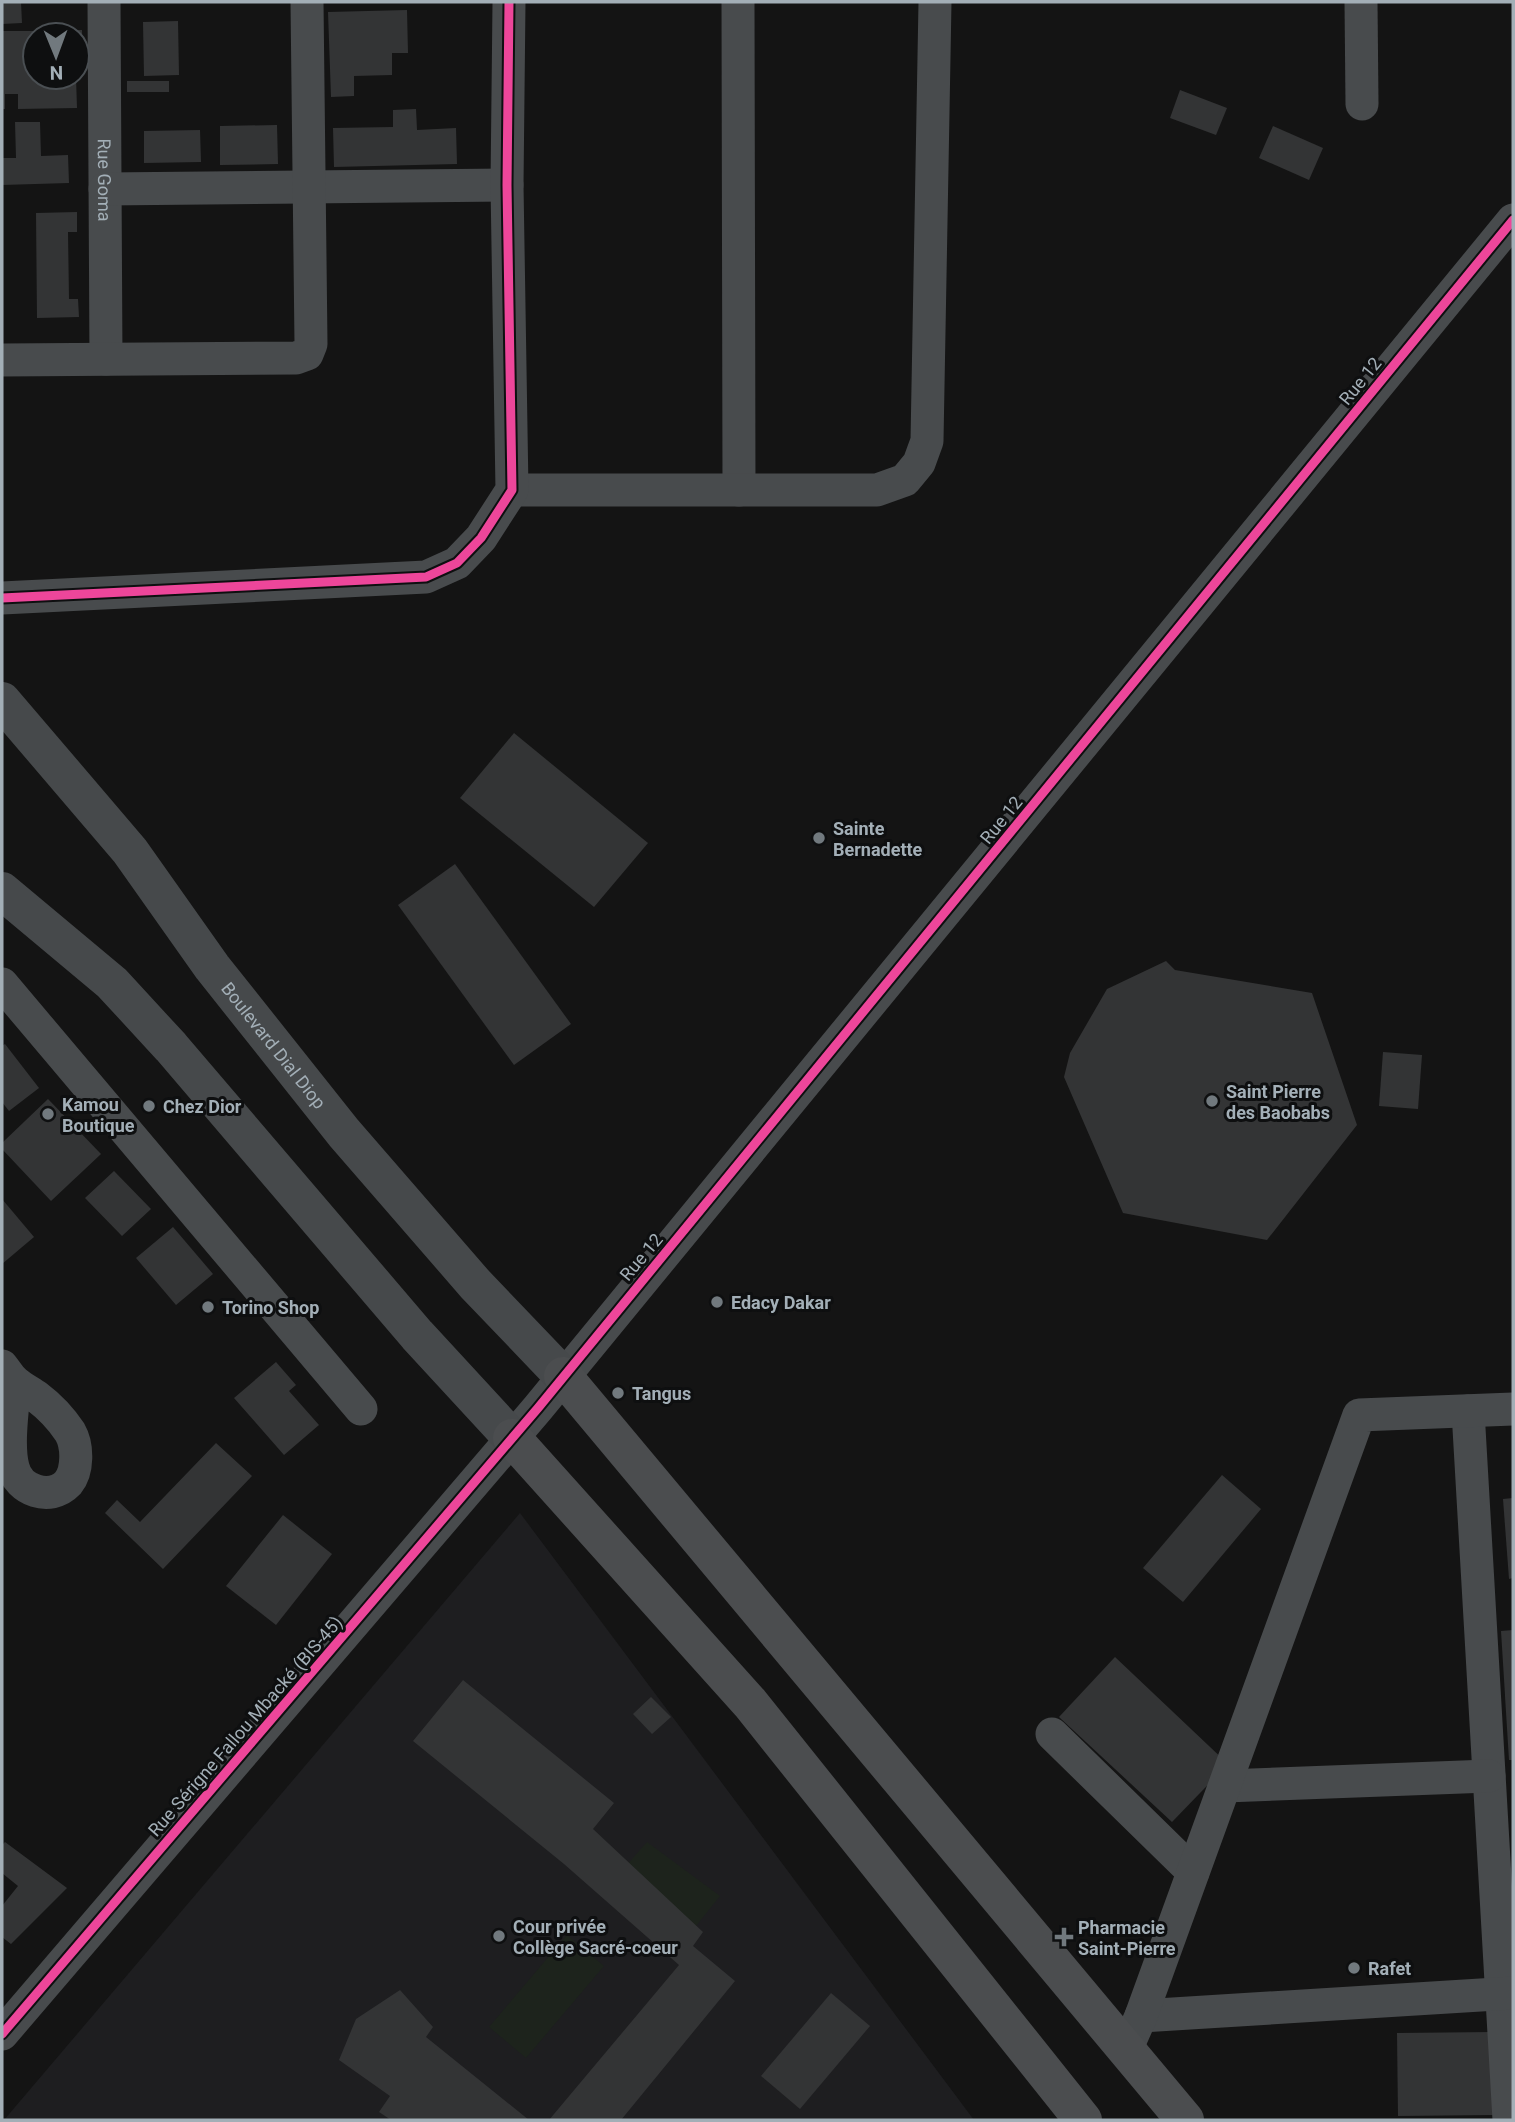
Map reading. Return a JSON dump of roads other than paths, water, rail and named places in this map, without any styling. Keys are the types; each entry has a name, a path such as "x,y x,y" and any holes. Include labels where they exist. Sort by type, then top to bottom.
{"main road":[{"path":"563,1376 1134,2033 1185,2120"},
{"path":"512,1438 750,1703 1083,2120"}],"street":[{"name":"Rue Goma","path":"104,2 106,359"},
{"path":"2,360 296,358 307,354 311,344 307,2"},
{"path":"2,598 426,577 457,563 481,538 512,490 508,185 509,2"},
{"path":"738,2 739,490"},
{"path":"512,490 877,490 905,480 919,463 926,441 935,2"},
{"path":"1361,2 1362,104"},
{"path":"105,190 508,185"},
{"name":"Rue 12","path":"512,1438 1513,220"},
{"name":"Boulevard Dial Diop","path":"2,701 130,851 212,967 344,1133 475,1284 563,1376"},
{"path":"2,891 112,983 171,1047 417,1335 512,1438"},
{"path":"2,984 361,1409"},
{"path":"1508,1994 1134,2033 1359,1415 1513,1409"},
{"path":"1468,1410 1489,1776 1508,1994 1509,2120"},
{"name":"Rue Sérigne Fallou Mbacké (BIS-45)","path":"2,2034 512,1438"},
{"path":"1052,1734 1193,1872"},
{"path":"1225,1786 1489,1776"}],"place":[{"name":"Sainte Bernadette","path":"819,838"},
{"name":"Saint Pierre des Baobabs","path":"1212,1101"},
{"name":"Chez Dior","path":"149,1106"},
{"name":"Kamou Boutique","path":"48,1114"},
{"name":"Edacy Dakar","path":"717,1302"},
{"name":"Torino Shop","path":"208,1307"},
{"name":"Tangus","path":"618,1393"},
{"name":"Cour privée Collège Sacré-coeur","path":"499,1936"},
{"name":"Pharmacie Saint-Pierre","path":"1064,1937"},
{"name":"Rafet","path":"1354,1968"}]}
